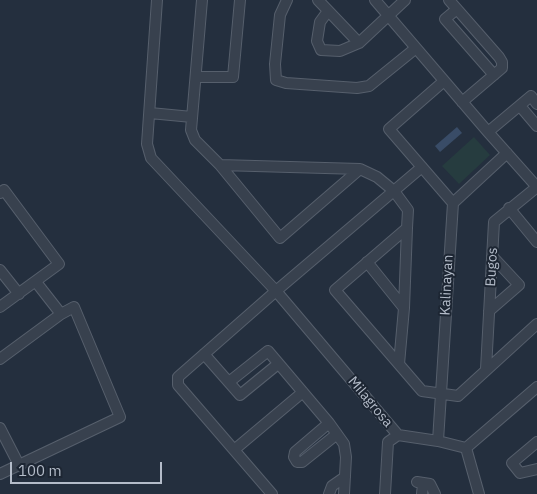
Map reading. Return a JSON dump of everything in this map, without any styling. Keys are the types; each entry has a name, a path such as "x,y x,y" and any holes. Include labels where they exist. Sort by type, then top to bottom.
{"street":[{"name":"Milagrosa","path":"157,0 147,144 151,158 276,291 398,434 466,448"},
{"path":"202,0 191,130 195,140 220,165 280,238 360,169"},
{"path":"196,77 233,77 240,0"},
{"path":"287,0 280,15 275,64 276,80 286,83 357,88 369,86 416,48"},
{"path":"318,0 359,43"},
{"path":"375,0 537,186"},
{"path":"328,11 320,22 316,41 322,50 340,50 359,43 405,0"},
{"path":"449,0 502,62 502,68 462,102"},
{"path":"457,9 446,19 494,75"},
{"path":"444,81 389,129 453,203 507,153"},
{"path":"488,132 531,96 537,104"},
{"path":"520,106 537,126"},
{"path":"150,113 192,116"},
{"path":"220,165 360,169 376,177 394,191 408,210 404,308 399,364"},
{"path":"272,494 178,384 178,378 276,291 422,167"},
{"name":"Bugos","path":"486,369 494,222 537,186"},
{"path":"0,193 4,190 59,264 0,307"},
{"name":"Kalinayan","path":"438,441 453,203"},
{"path":"509,208 537,242"},
{"path":"407,228 335,290 422,391 458,396 537,324"},
{"path":"489,311 519,285 492,256"},
{"path":"368,262 404,308"},
{"path":"0,270 19,294"},
{"path":"36,282 61,314"},
{"path":"0,359 61,314 74,307 120,417 0,474"},
{"path":"229,382 268,351 344,444 346,457 344,494"},
{"path":"204,354 240,395 278,364"},
{"path":"479,494 466,448 537,387"},
{"path":"234,450 303,392"},
{"path":"328,423 295,452 294,457 297,462 302,462 337,434"},
{"path":"0,428 19,465"},
{"path":"385,494 388,442 398,434"},
{"path":"537,442 512,463 520,473 537,468"},
{"path":"329,494 332,486 345,477"},
{"path":"422,494 420,482 430,484 435,494"}],"green space":[{"path":"474,137 490,155 459,184 442,166"}],"water":[{"path":"457,127 462,133 440,152 435,146"}]}
